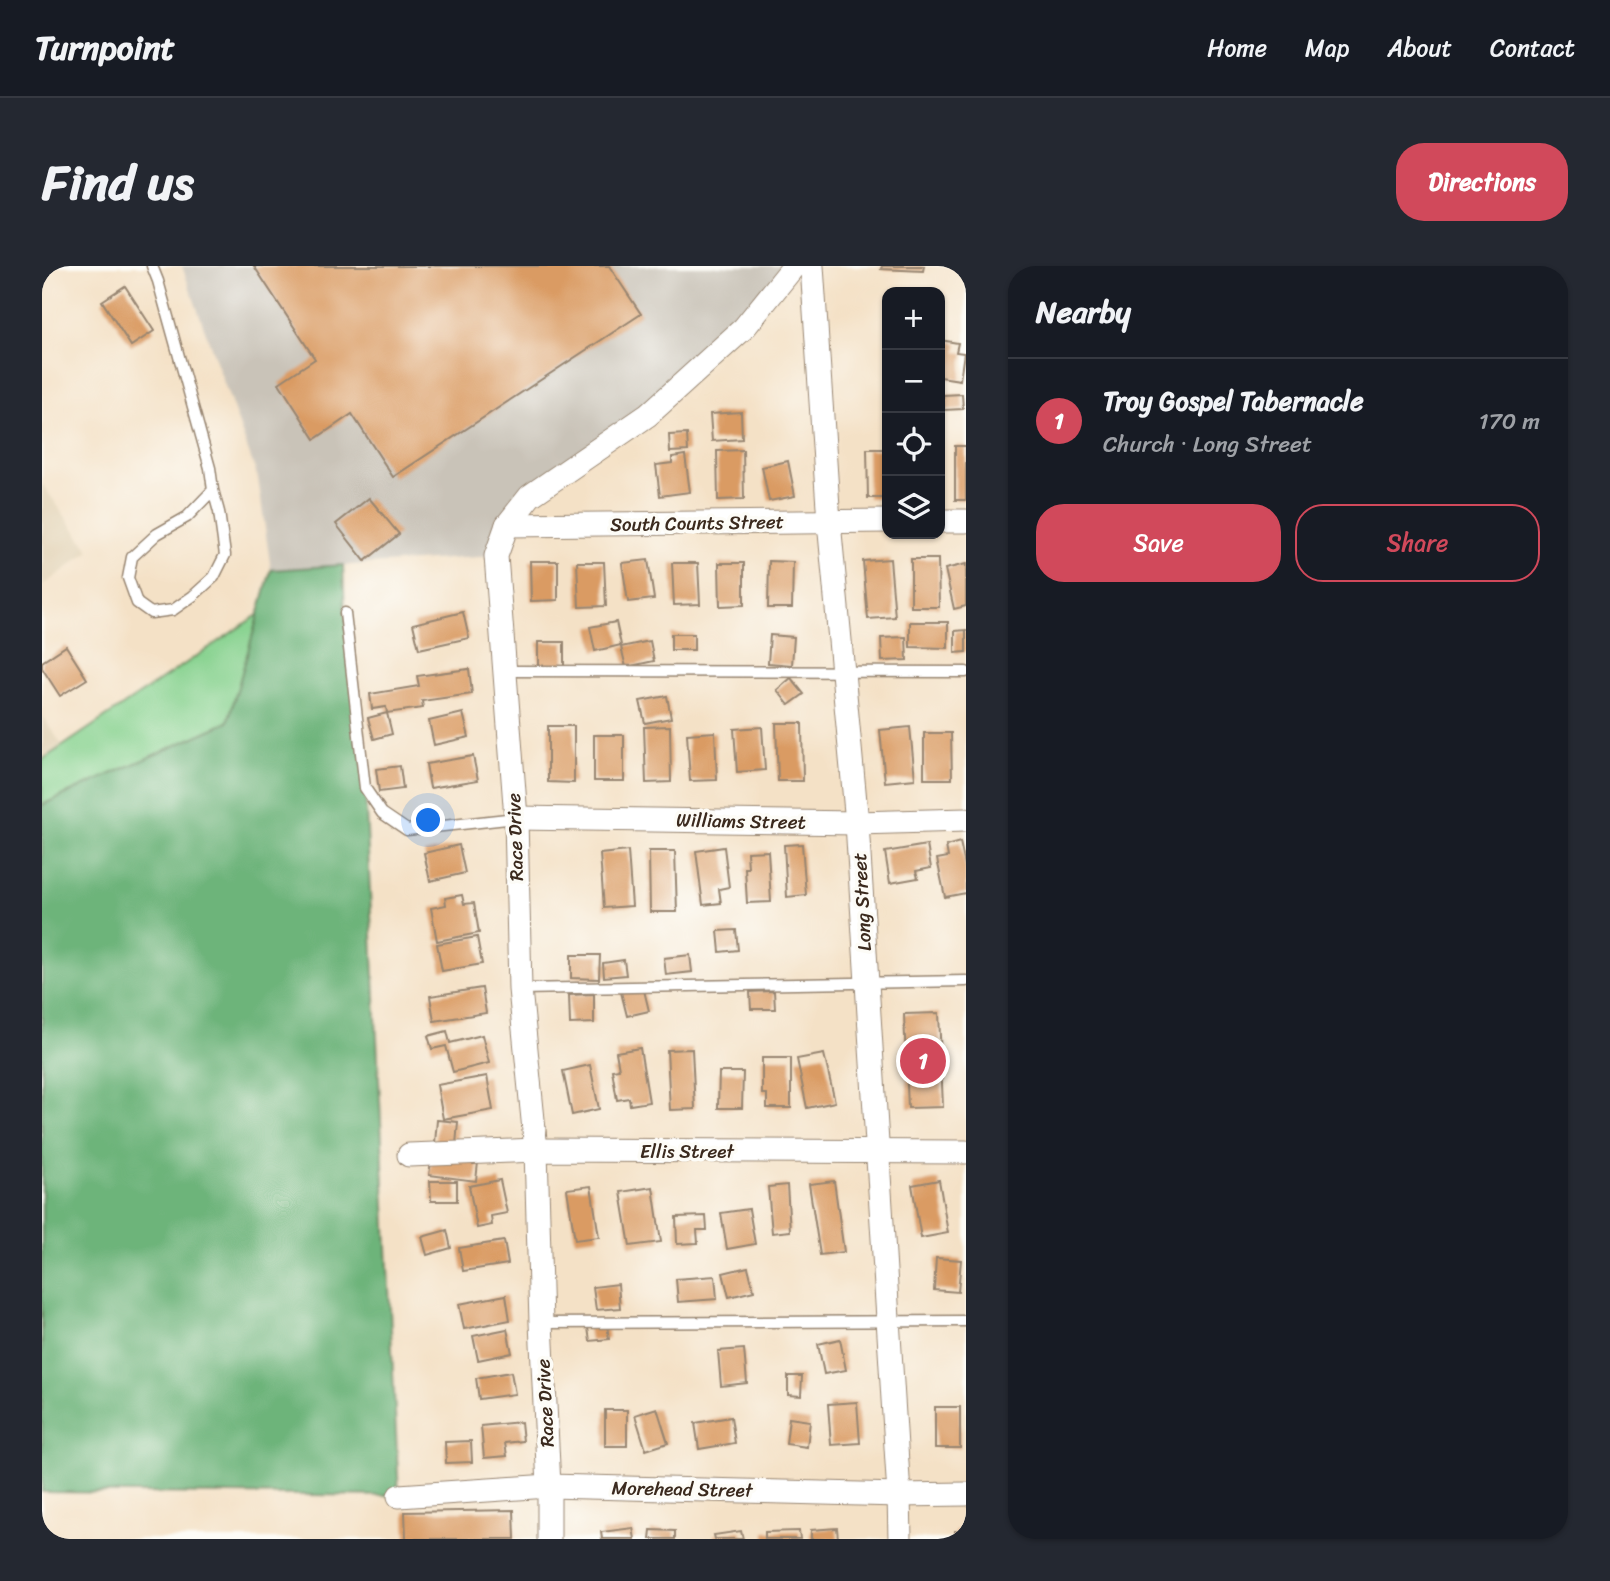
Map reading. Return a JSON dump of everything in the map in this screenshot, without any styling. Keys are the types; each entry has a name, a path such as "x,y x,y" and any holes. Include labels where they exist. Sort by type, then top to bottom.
{"street":[{"name":"Race Drive","path":"548,1539 549,1486 536,1150 520,989 516,818 496,556 507,526 530,496 648,415 744,328 794,266"},
{"name":"Long Street","path":"812,266 829,522 857,823 900,1539"},
{"name":"South Counts Street","path":"507,526 882,521"},
{"path":"945,521 966,521"},
{"name":"Williams Street","path":"516,818 857,823 966,820"},
{"name":"Ellis Street","path":"409,1155 536,1150 966,1152"},
{"name":"Morehead Street","path":"399,1496 549,1486 899,1495 966,1494"}],"lane":[{"path":"152,266 210,468 225,555 214,577 193,596 173,610 151,614 137,603 128,578 132,557 157,534 187,517 213,491"},
{"path":"345,613 365,788 382,813 407,830 516,818"},
{"path":"505,671 966,672"},
{"path":"520,989 966,981"},
{"path":"541,1323 966,1321"}],"shaded area":[{"path":"182,266 794,266 744,328 530,496 496,556 271,570 258,478"},
{"path":"42,484 90,551 42,586"},
{"path":"42,716 63,746 42,760"}],"green space":[{"path":"343,565 345,613 365,788 399,1496 42,1492 42,805 228,722 271,570"},
{"path":"259,614 228,722 42,805 42,760"}],"building":[{"path":"254,266 609,266 641,314 393,477 352,414 315,439 279,383 315,359"},
{"path":"882,266 924,266 923,271 881,269"},
{"path":"125,286 154,331 131,346 102,301"},
{"path":"945,341 958,343 956,352 964,353 960,380 945,378"},
{"path":"962,394 963,409 945,410 945,395"},
{"path":"741,412 742,439 712,441 710,414"},
{"path":"687,434 688,451 670,452 669,435"},
{"path":"955,446 966,446 966,500 955,500"},
{"path":"867,449 882,449 882,498 868,498"},
{"path":"743,450 744,499 718,500 717,451"},
{"path":"685,455 690,492 660,496 656,465 672,463 672,457"},
{"path":"788,461 795,496 769,501 762,467"},
{"path":"369,498 399,534 365,561 336,524"},
{"path":"890,559 895,617 868,619 863,561"},
{"path":"911,559 938,559 939,607 911,607"},
{"path":"648,560 654,599 628,602 622,563"},
{"path":"530,561 558,561 558,600 531,601"},
{"path":"769,561 793,562 792,608 768,608"},
{"path":"577,562 604,562 606,606 579,607"},
{"path":"672,563 698,563 700,604 674,605"},
{"path":"719,563 744,563 744,605 720,606"},
{"path":"966,564 966,606 954,609 945,569"},
{"path":"463,612 469,638 419,649 413,624"},
{"path":"616,622 621,645 595,651 590,627"},
{"path":"910,622 948,622 948,648 910,647"},
{"path":"966,630 966,652 955,653 955,631"},
{"path":"671,634 694,634 694,650 671,650"},
{"path":"770,635 794,637 792,665 768,663"},
{"path":"906,637 907,660 882,661 881,638"},
{"path":"650,641 654,661 626,667 621,647"},
{"path":"538,642 564,642 564,666 538,666"},
{"path":"66,646 87,679 60,696 42,668 42,662"},
{"path":"469,669 472,694 422,701 423,708 387,713 386,707 372,709 370,694 419,686 417,676"},
{"path":"791,678 804,694 789,705 777,690"},
{"path":"667,696 671,718 645,723 640,701"},
{"path":"387,713 392,734 374,739 368,718"},
{"path":"463,713 469,737 434,745 429,721"},
{"path":"776,723 802,723 803,781 778,781"},
{"path":"548,726 574,726 574,783 548,782"},
{"path":"670,726 671,782 646,783 644,727"},
{"path":"762,727 765,770 737,772 734,729"},
{"path":"910,727 915,779 885,782 880,730"},
{"path":"715,732 717,780 690,781 687,734"},
{"path":"924,733 951,733 952,779 924,779"},
{"path":"594,735 624,735 624,781 594,781"},
{"path":"473,756 478,780 430,788 426,764"},
{"path":"400,766 403,789 379,792 376,769"},
{"path":"960,842 966,870 966,893 945,897 937,859 948,857 946,846"},
{"path":"802,844 806,895 787,897 784,845"},
{"path":"459,845 465,873 430,881 424,853"},
{"path":"927,845 931,868 916,871 918,878 890,883 885,852"},
{"path":"724,847 729,887 719,889 721,903 703,905 696,851"},
{"path":"628,851 632,906 604,908 600,854"},
{"path":"649,851 675,851 677,912 650,912"},
{"path":"768,851 771,902 747,903 747,852"},
{"path":"462,895 464,904 474,903 479,933 437,941 431,908 446,905 445,898"},
{"path":"736,930 738,950 720,952 718,931"},
{"path":"477,937 482,964 442,971 437,944"},
{"path":"571,955 600,955 599,979 571,978"},
{"path":"690,955 692,972 666,975 664,958"},
{"path":"624,960 626,975 604,977 603,963"},
{"path":"643,986 649,1011 627,1016 621,992"},
{"path":"482,988 486,1013 434,1021 430,996"},
{"path":"774,991 775,1009 751,1009 750,992"},
{"path":"594,994 594,1023 570,1024 569,995"},
{"path":"939,1013 943,1107 908,1108 904,1014"},
{"path":"447,1031 450,1043 482,1035 489,1063 453,1072 446,1046 432,1049 428,1036"},
{"path":"640,1048 649,1102 630,1105 629,1098 617,1100 612,1070 619,1069 616,1052"},
{"path":"692,1049 695,1109 670,1110 667,1050"},
{"path":"824,1054 835,1102 807,1108 797,1059"},
{"path":"762,1058 791,1058 791,1108 767,1108 767,1094 762,1094"},
{"path":"590,1065 599,1109 572,1115 563,1071"},
{"path":"719,1072 743,1072 742,1108 718,1108"},
{"path":"487,1076 493,1110 443,1119 437,1085"},
{"path":"437,1120 458,1122 456,1145 435,1143"},
{"path":"432,1155 478,1162 476,1181 429,1175"},
{"path":"500,1180 507,1213 491,1216 492,1225 477,1228 469,1186"},
{"path":"939,1180 948,1233 921,1238 912,1185"},
{"path":"430,1181 457,1181 457,1201 431,1201"},
{"path":"834,1181 844,1252 820,1255 809,1184"},
{"path":"787,1185 790,1231 772,1233 768,1187"},
{"path":"591,1186 599,1237 575,1240 567,1189"},
{"path":"653,1187 661,1242 630,1246 621,1192"},
{"path":"749,1209 755,1244 727,1249 721,1213"},
{"path":"706,1216 707,1230 697,1230 698,1243 677,1244 676,1217"},
{"path":"447,1230 451,1248 427,1255 422,1237"},
{"path":"504,1241 508,1264 463,1271 459,1248"},
{"path":"936,1258 961,1260 958,1292 934,1290"},
{"path":"748,1267 754,1291 729,1297 723,1273"},
{"path":"715,1276 717,1299 678,1302 676,1279"},
{"path":"618,1284 620,1308 596,1310 593,1287"},
{"path":"506,1295 510,1320 464,1329 459,1304"},
{"path":"607,1325 609,1339 590,1341 588,1328"},
{"path":"507,1329 512,1353 478,1360 473,1336"},
{"path":"840,1339 846,1370 824,1374 818,1344"},
{"path":"744,1349 747,1383 721,1386 718,1351"},
{"path":"511,1372 515,1394 479,1399 476,1378"},
{"path":"788,1376 802,1376 801,1396 788,1395"},
{"path":"857,1402 860,1443 831,1445 828,1404"},
{"path":"935,1407 960,1407 960,1448 935,1448"},
{"path":"657,1408 668,1443 646,1450 635,1415"},
{"path":"605,1410 627,1410 627,1446 605,1446"},
{"path":"731,1417 735,1443 699,1449 695,1423"},
{"path":"789,1418 810,1421 807,1447 786,1444"},
{"path":"521,1422 523,1441 505,1443 507,1456 484,1458 481,1426"},
{"path":"471,1441 472,1462 446,1463 445,1442"},
{"path":"514,1510 515,1539 406,1539 405,1512"},
{"path":"633,1528 635,1539 602,1539 601,1532"},
{"path":"837,1528 838,1539 811,1539 811,1530"},
{"path":"651,1530 675,1531 675,1539 650,1539"},
{"path":"741,1531 743,1539 715,1539 714,1535"},
{"path":"799,1531 800,1539 765,1539 765,1532"},
{"path":"955,1531 966,1532 966,1539 955,1539"}],"place":[{"name":"Troy Gospel Tabernacle","path":"923,1061"}]}
